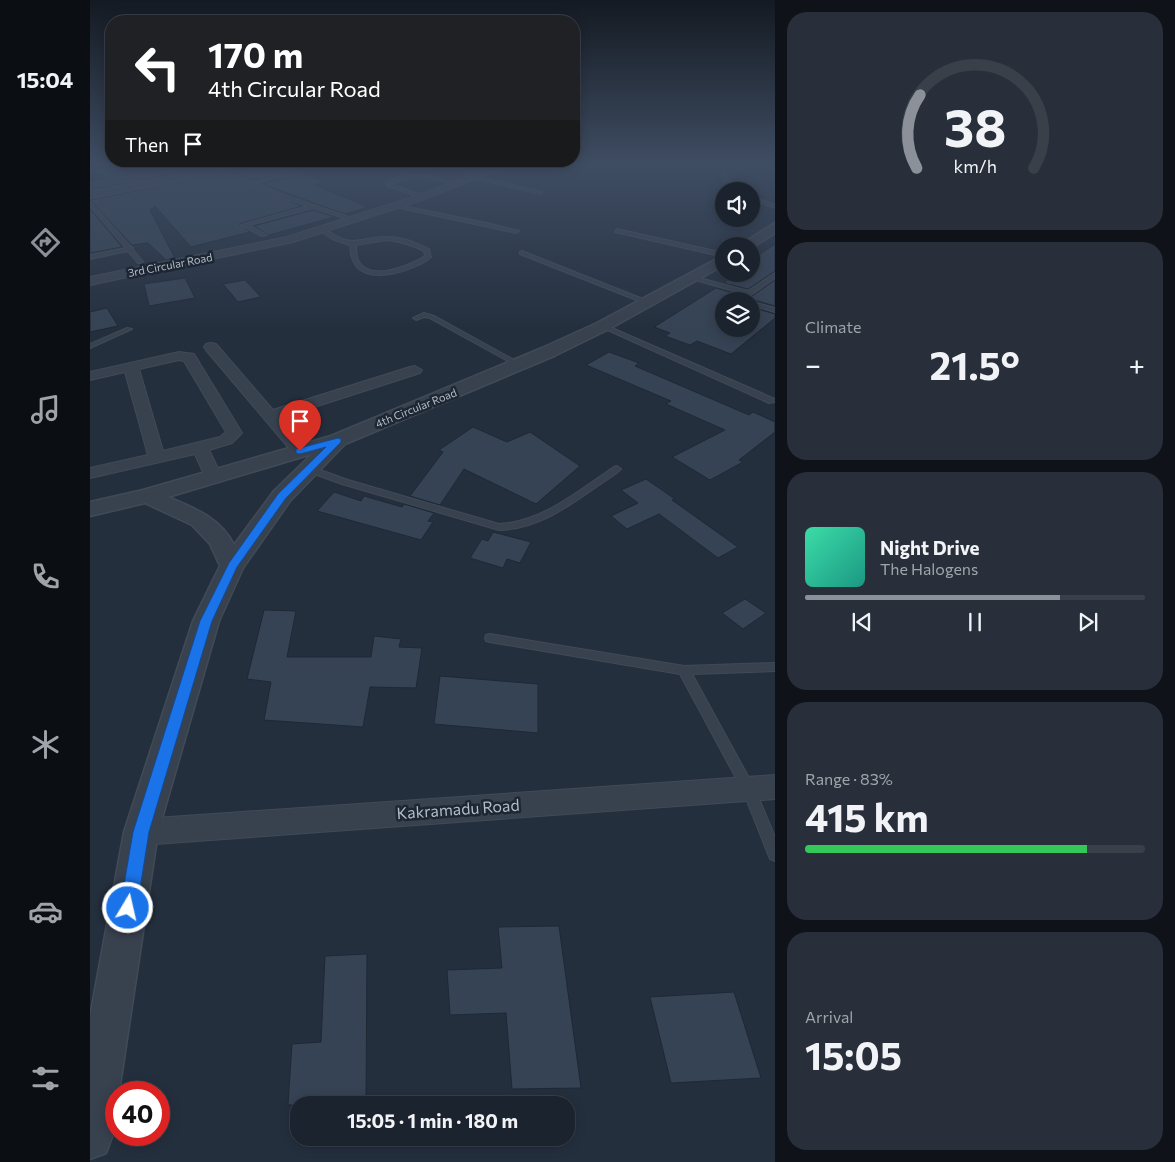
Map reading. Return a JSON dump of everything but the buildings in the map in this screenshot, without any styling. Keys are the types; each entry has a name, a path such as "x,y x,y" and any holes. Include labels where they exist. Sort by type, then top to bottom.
{"street":[{"name":"3rd Circular Road","path":"90,281 289,240 356,220"},
{"path":"760,237 774,228"},
{"name":"4th Circular Road","path":"304,460 338,440 519,365 603,326 715,264"},
{"path":"211,347 270,416 304,460"},
{"path":"90,376 179,356 188,358 234,434 226,440 200,448 90,473"},
{"path":"131,367 157,458"},
{"path":"270,416 414,370"},
{"path":"200,448 213,476"},
{"path":"90,509 147,496 213,476 304,460"},
{"path":"90,1137 141,832 206,621 232,566 282,496 304,460"},
{"path":"147,496 200,520 220,540 232,566"},
{"name":"Kakramadu Road","path":"141,832 775,787"}],"lane":[{"path":"109,219 140,262"},
{"path":"264,235 244,225 265,219"},
{"path":"469,219 516,231"},
{"path":"323,230 336,240 353,244 397,239 427,250 428,257 419,263 396,271 376,273 362,269 356,264 352,256 353,244"},
{"path":"617,231 715,253"},
{"path":"90,257 131,249"},
{"path":"522,253 646,302"},
{"path":"750,292 775,275"},
{"path":"692,278 744,292"},
{"path":"760,305 775,310"},
{"path":"416,318 424,315 432,317 519,365"},
{"path":"603,326 772,401"},
{"path":"90,346 129,329"},
{"path":"304,460 345,482 499,526 514,527 538,520 617,469"},
{"path":"490,638 684,670 775,667"},
{"path":"684,670 749,789 775,854"}],"route":[{"path":"128,908 141,832 206,621 232,566 282,496 338,440 300,451"}]}
